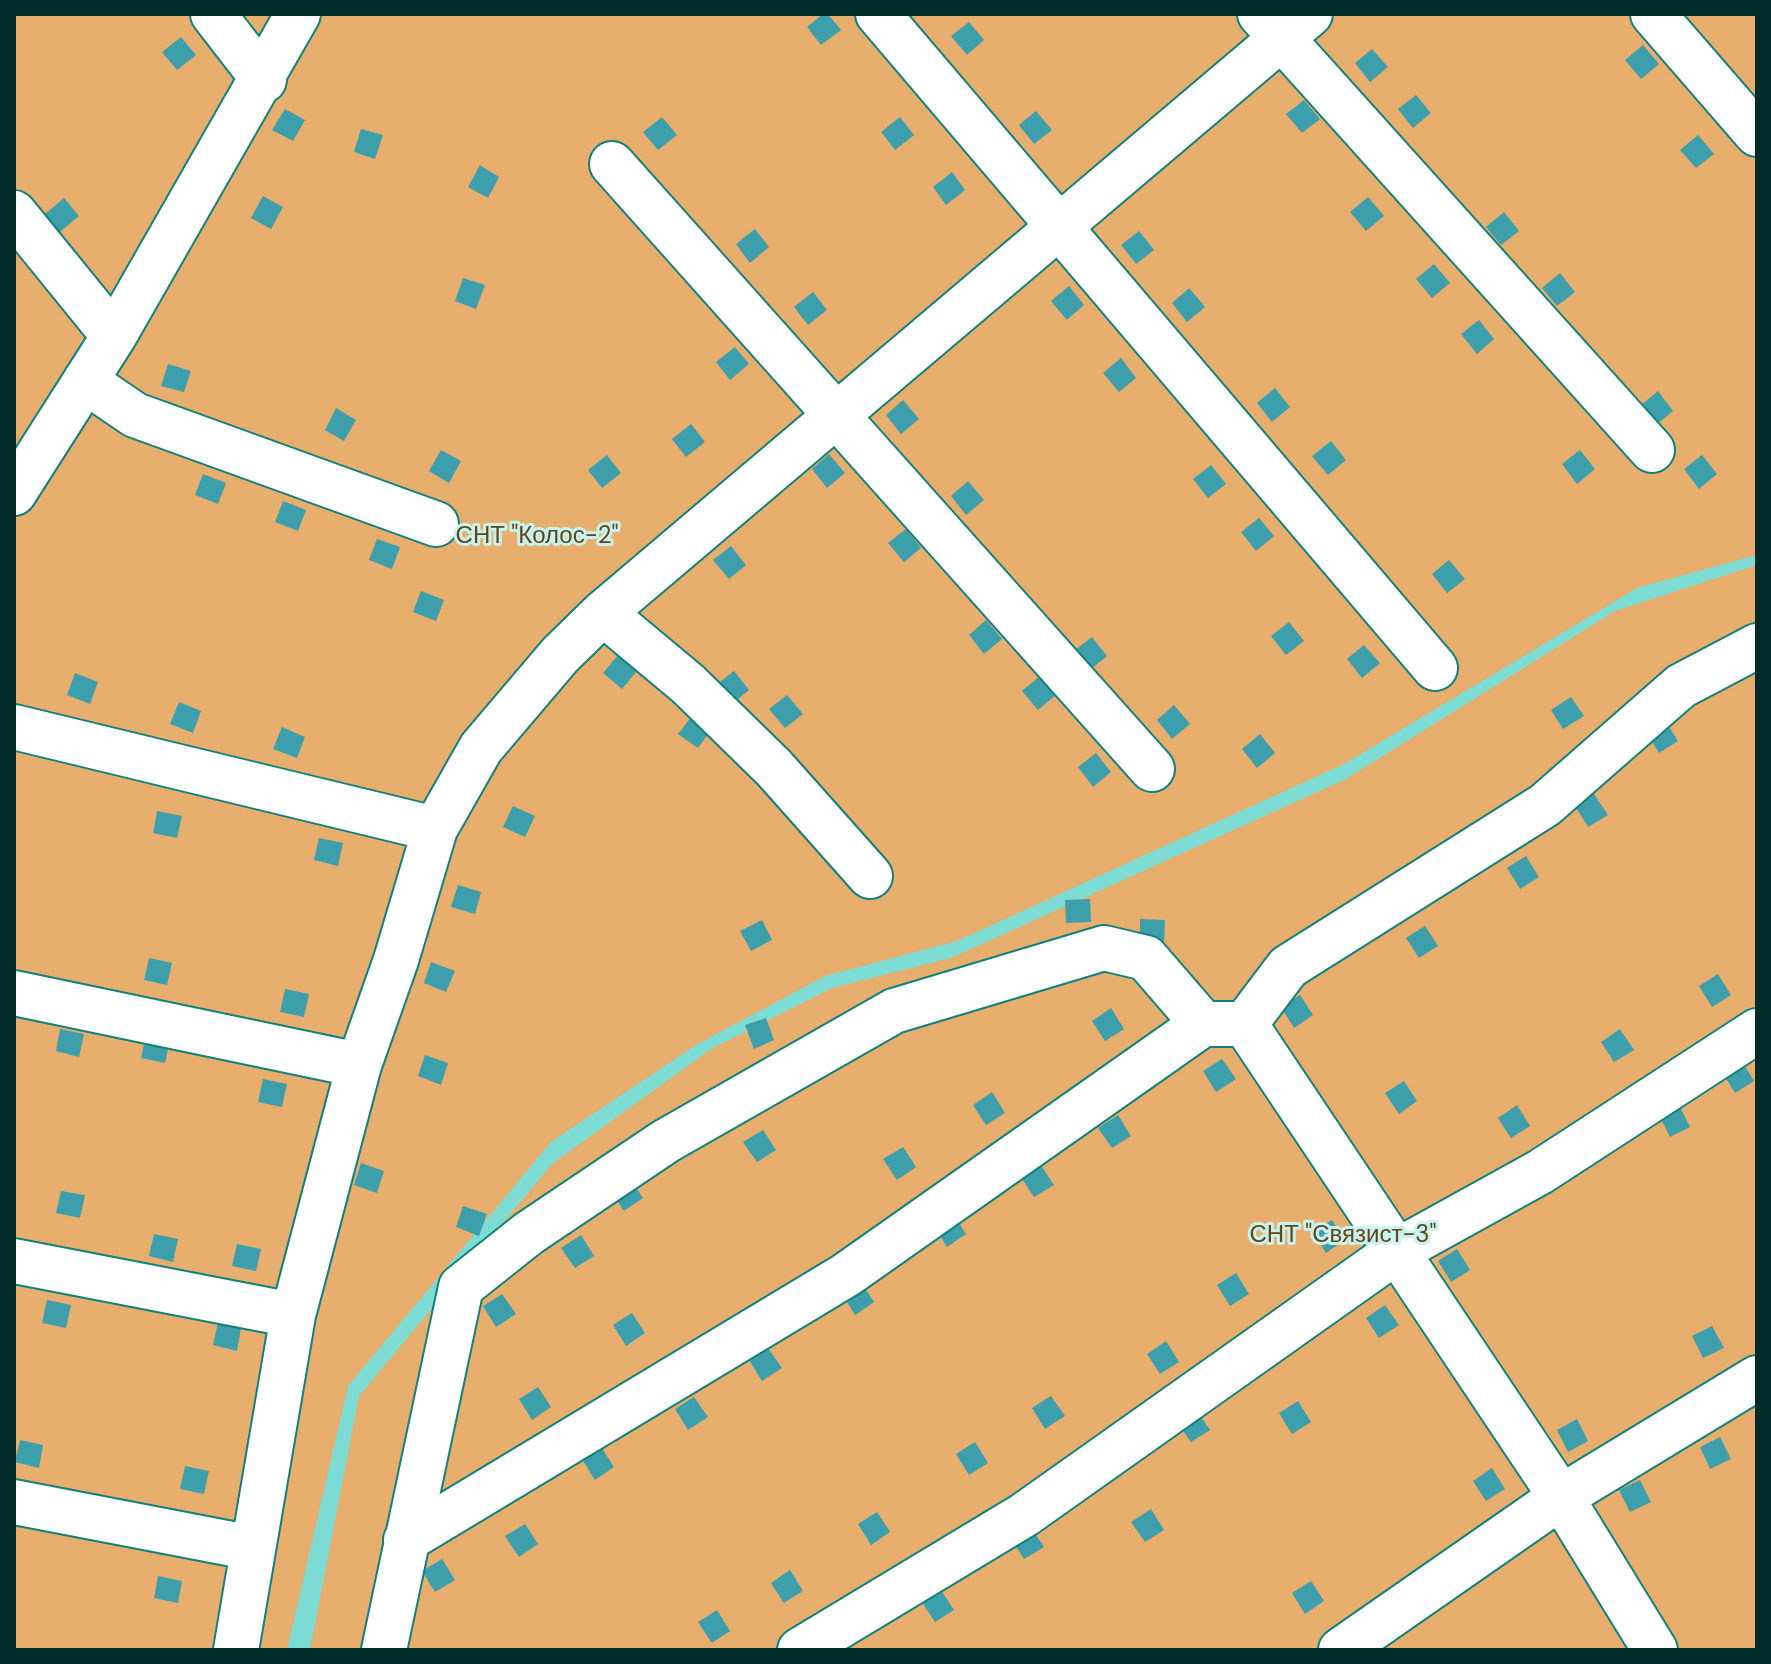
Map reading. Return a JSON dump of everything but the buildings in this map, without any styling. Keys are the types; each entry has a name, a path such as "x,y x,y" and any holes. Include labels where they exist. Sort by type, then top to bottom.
{"lane":[{"path":"213,14 264,80"},
{"path":"14,493 114,336 264,80 298,14"},
{"path":"878,14 1435,668"},
{"path":"1653,14 1757,134"},
{"path":"236,1650 293,1315 359,1065 396,960 435,829 481,748 560,655 603,613 1060,228 1284,22 1652,450"},
{"path":"612,164 839,414 1152,769"},
{"path":"14,213 114,336"},
{"path":"85,381 135,415 436,524"},
{"path":"603,613 699,694 774,768 870,876"},
{"path":"406,1540 846,1275 1224,1024 1288,967 1545,805 1681,686 1757,646"},
{"path":"14,727 435,829"},
{"path":"384,1650 445,1375 461,1287 529,1233 666,1141 894,1011 1104,948 1146,958 1224,1024 1397,1251 1561,1497 1655,1650"},
{"path":"14,993 359,1065"},
{"path":"800,1650 1024,1515 1397,1251 1540,1172 1757,1031"},
{"path":"14,1261 293,1315"},
{"path":"1341,1650 1561,1497 1757,1378"},
{"path":"14,1502 253,1548"}],"green space":[{"name":"СНТ \"Колос-2\"","path":"14,14 1757,14 1757,555 1637,588 1344,764 957,941 825,976 696,1045 551,1142 348,1386 287,1650 14,1650"},
{"name":"СНТ \"Связист-3\"","path":"1757,565 1757,1650 310,1650 359,1396 552,1164 711,1049 832,988 951,958 1346,779 1615,611"}]}
